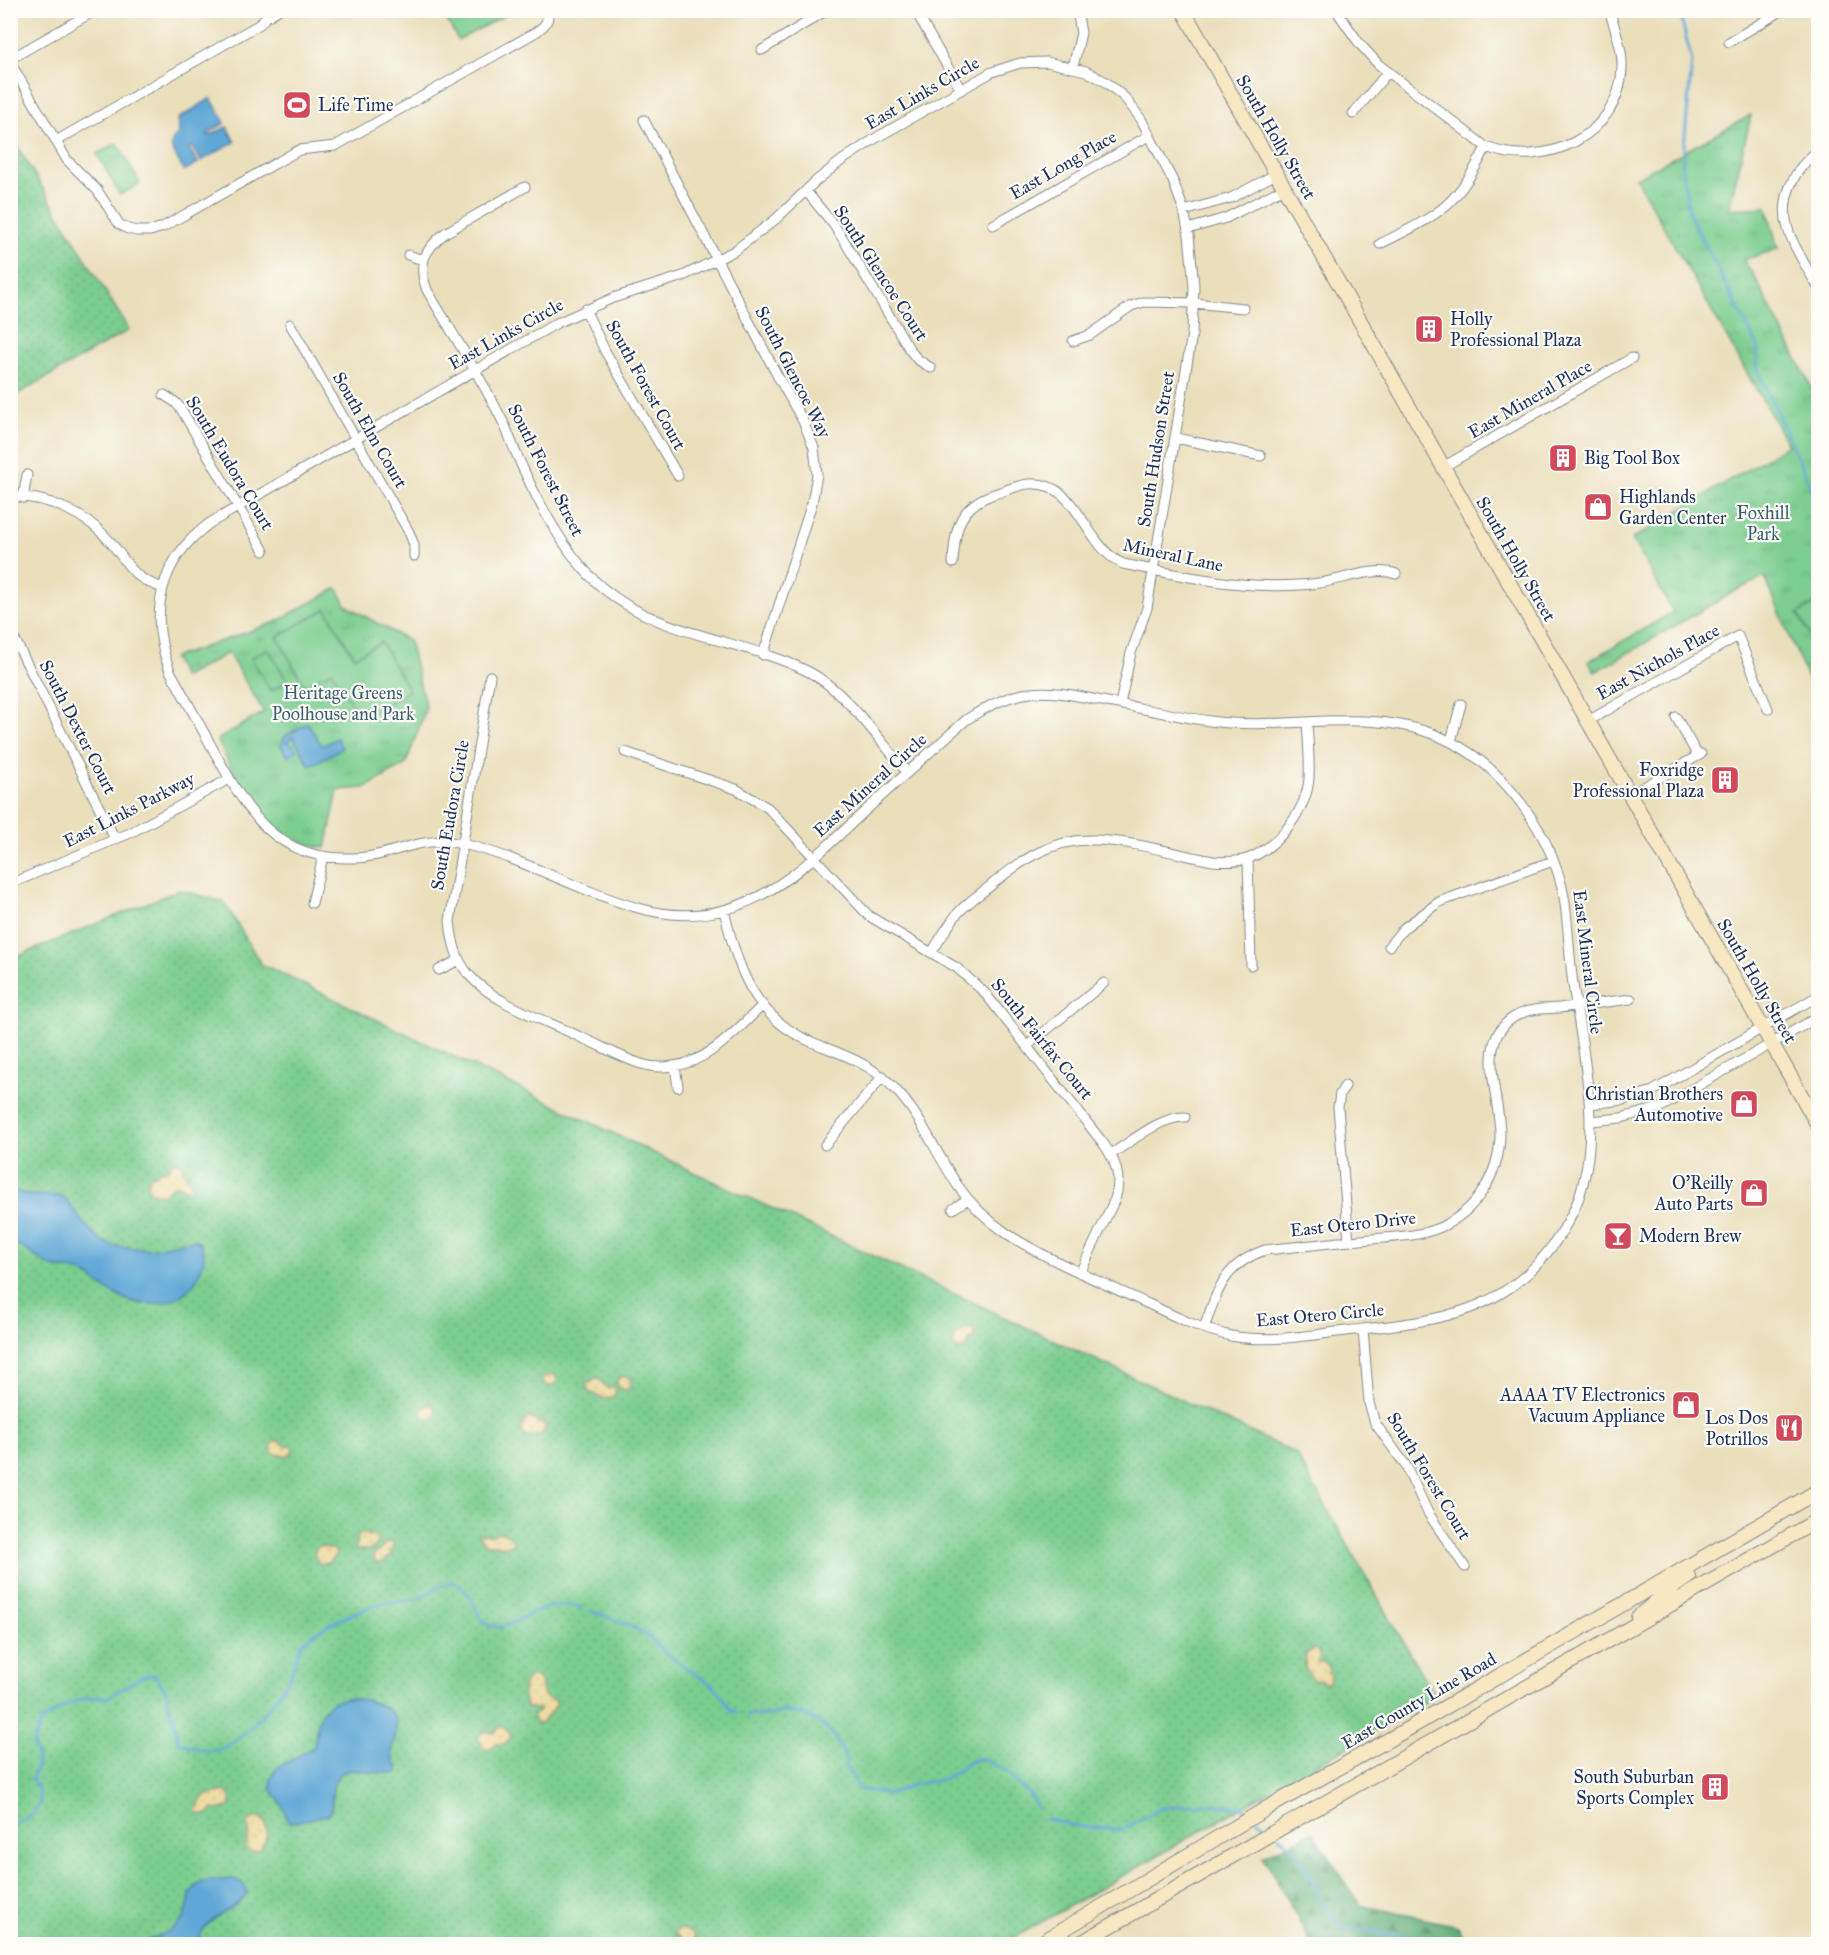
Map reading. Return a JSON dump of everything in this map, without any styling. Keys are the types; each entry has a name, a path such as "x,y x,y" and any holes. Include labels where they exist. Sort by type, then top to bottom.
{"main road":[{"name":"South Holly Street","path":"1183,10 1818,1125"},
{"name":"East County Line Road","path":"1039,1944 1269,1807 1818,1491"},
{"path":"1079,1944 1818,1520"},
{"path":"1614,1638 1674,1586 1730,1552 1735,1546 1734,1540"}],"street":[{"path":"96,10 10,61 67,160 97,190 119,224 137,231 150,231 163,227 299,150 335,146 536,32 545,25 549,15 547,10"},
{"path":"56,141 260,24 266,14 278,10"},
{"path":"762,50 826,10"},
{"path":"915,10 961,90"},
{"path":"1073,67 1081,33 1077,10"},
{"path":"1336,10 1359,44 1388,72 1486,147 1520,155 1547,153 1582,137 1605,117 1616,98 1622,69 1619,44 1609,10"},
{"path":"1729,42 1783,10"},
{"name":"East Links Circle","path":"229,778 170,671 162,651 158,625 163,588 171,567 187,542 210,523 238,506 543,330 585,309 683,276 717,261 762,232 829,170 856,151 992,72 1020,63 1047,62 1073,67"},
{"name":"South Hudson Street","path":"1073,67 1097,77 1116,90 1132,107 1150,135 1167,168 1184,211 1194,266 1192,334 1176,438 1147,608 1131,653 1120,704"},
{"path":"1353,114 1388,72"},
{"name":"South Glencoe Way","path":"644,120 803,421 810,436 816,460 817,474 812,503 763,655"},
{"name":"East Long Place","path":"993,225 1150,135"},
{"path":"1380,244 1430,218 1449,204 1467,183 1486,147"},
{"path":"1818,151 1801,166 1794,176 1789,187 1785,217 1794,244 1818,287"},
{"path":"1184,211 1231,198 1276,174"},
{"path":"408,255 423,260 435,241 446,233 525,187"},
{"path":"1188,229 1226,218 1284,188"},
{"name":"South Glencoe Court","path":"806,191 845,242 910,350 917,359 932,368"},
{"name":"South Forest Street","path":"423,260 422,270 427,290 502,419 526,475 562,543 578,565 616,599 647,616 806,670 836,691 907,772"},
{"path":"1073,341 1090,335 1137,304 1144,302 1194,303 1243,308"},
{"name":"South Forest Court","path":"585,309 605,351 678,476"},
{"name":"South Elm Court","path":"290,324 409,532 414,544 414,555"},
{"name":"East Mineral Place","path":"1443,467 1632,358"},
{"name":"South Eudora Court","path":"164,394 181,409 264,551"},
{"path":"1176,438 1261,456"},
{"path":"23,498 27,475"},
{"name":"Mineral Lane","path":"953,563 956,532 965,513 983,498 1032,483 1052,488 1063,495 1073,506 1101,549 1114,561 1122,564 1222,583 1267,586 1305,585 1377,571 1396,574"},
{"path":"10,497 59,506 81,517 107,538 133,573 146,582 163,588"},
{"name":"South Dexter Court","path":"10,630 115,839"},
{"name":"East Nichols Place","path":"1588,720 1738,636 1768,709"},
{"name":"South Eudora Circle","path":"490,676 450,921 451,935 464,969 478,984 517,1007 632,1060 654,1067 675,1066 700,1058 763,1005"},
{"name":"East Mineral Circle","path":"229,778 246,808 264,827 285,842 323,856 368,857 432,841 464,844 637,908 671,914 695,914 724,910 761,897 789,879 966,720 992,704 1022,694 1061,693 1242,724 1375,720 1422,730 1451,741 1492,771 1518,799 1533,820 1553,861 1564,897 1591,1121"},
{"path":"1451,741 1461,704"},
{"path":"1630,795 1700,755 1676,717"},
{"path":"932,952 964,907 1015,865 1030,855 1055,846 1082,840 1095,840 1226,862 1248,859 1266,849 1280,837 1302,805 1309,778 1307,722"},
{"name":"South Fairfax Court","path":"625,752 736,789 754,799 777,816 869,916 957,968 984,992 1111,1154 1118,1170 1118,1188 1110,1213 1080,1273"},
{"name":"East Links Parkway","path":"10,884 115,839 229,778"},
{"path":"312,903 323,856"},
{"path":"1248,859 1251,965"},
{"path":"1389,946 1404,928 1439,902 1553,861"},
{"name":"East Otero Circle","path":"724,910 738,966 748,987 763,1005 779,1022 801,1037 862,1062 883,1076 913,1110 956,1182 968,1199 989,1221 1011,1238 1080,1273 1204,1328 1234,1337 1263,1339 1423,1321 1464,1312 1491,1300 1524,1278 1547,1253 1576,1206 1588,1160 1591,1121"},
{"path":"440,970 459,960"},
{"path":"1027,1046 1104,983"},
{"path":"1590,1104 1623,1100 1653,1091 1818,996"},
{"name":"East Otero Drive","path":"1204,1328 1223,1279 1230,1270 1250,1255 1265,1250 1413,1235 1429,1232 1453,1221 1470,1206 1489,1181 1498,1154 1500,1135 1492,1048 1499,1032 1511,1019 1525,1012 1631,999"},
{"path":"1591,1121 1620,1118 1659,1107 1818,1017"},
{"path":"675,1066 678,1087"},
{"path":"825,1145 883,1076"},
{"path":"1345,1086 1340,1094 1338,1107 1349,1241"},
{"path":"1111,1154 1162,1123 1177,1117 1185,1117"},
{"path":"954,1209 968,1199"},
{"name":"South Forest Court","path":"1363,1329 1368,1393 1375,1422 1406,1466 1428,1513 1465,1567"}],"green space":[{"path":"442,11 513,11 458,40"},
{"name":"Foxhill Park","path":"1751,115 1729,209 1767,207 1778,249 1743,260 1752,272 1818,400 1818,689 1812,690 1765,577 1739,589 1595,672 1589,661 1673,612 1632,539 1788,445 1636,178"},
{"path":"11,136 129,330 10,398"},
{"path":"117,143 140,183 120,195 97,154"},
{"name":"Heritage Greens Poolhouse and Park","path":"337,588 347,606 409,641 426,708 406,764 365,788 338,790 326,848 291,837 260,814 245,795 217,740 264,712 228,653 183,678 173,658 276,622"},
{"path":"1814,604 1818,612 1818,637 1813,640 1798,614"},
{"path":"326,609 354,657 381,642 409,691 360,719 332,671 305,686 277,637"},
{"path":"268,648 287,681 271,691 251,658"},
{"path":"179,890 224,902 261,964 681,1166 1295,1453 1435,1697 1003,1944 11,1944 11,959"},
{"path":"1313,1832 1360,1905 1458,1926 1468,1944 1312,1944 1263,1856"}],"sand":[{"path":"175,1161 183,1165 182,1169 193,1186 188,1189 174,1184 163,1195 152,1192 147,1187 150,1177 168,1169"},
{"path":"970,1328 973,1329 975,1338 969,1341 965,1349 957,1349 953,1345 955,1335"},
{"path":"554,1374 558,1380 555,1385 548,1386 543,1383 542,1377"},
{"path":"624,1376 629,1378 631,1383 629,1388 624,1390 619,1388 617,1383 619,1378"},
{"path":"598,1378 607,1388 614,1387 616,1391 614,1396 605,1399 589,1392 586,1384"},
{"path":"429,1405 434,1407 436,1412 434,1417 429,1419 424,1417 422,1412 424,1407"},
{"path":"530,1417 546,1426 543,1434 526,1437 522,1432 523,1422"},
{"path":"276,1440 286,1446 290,1445 293,1448 292,1453 286,1456 272,1453 271,1446"},
{"path":"500,1531 509,1535 514,1541 513,1544 502,1547 497,1544 486,1545 479,1536 482,1533 491,1536"},
{"path":"362,1533 379,1539 374,1548 355,1549 358,1535"},
{"path":"392,1542 394,1546 390,1552 391,1556 380,1563 375,1562 373,1554 380,1551 385,1543"},
{"path":"321,1546 335,1550 336,1555 328,1562 320,1564 314,1555 316,1548"},
{"path":"1314,1649 1318,1650 1320,1656 1317,1662 1325,1662 1329,1667 1328,1673 1331,1675 1329,1682 1325,1684 1320,1680 1314,1681 1305,1668 1306,1654"},
{"path":"530,1677 535,1677 540,1681 545,1697 556,1701 556,1706 541,1723 536,1724 532,1715 539,1711 539,1708 526,1707 523,1695 524,1684"},
{"path":"499,1727 507,1729 511,1737 505,1744 496,1744 489,1751 482,1746 478,1737 484,1731 494,1733"},
{"path":"225,1791 230,1796 230,1806 219,1810 212,1809 206,1815 199,1814 196,1810 204,1796"},
{"path":"262,1818 267,1834 260,1850 252,1852 246,1848 249,1834 248,1823 249,1820"},
{"path":"682,1929 693,1933 697,1944 683,1944 681,1938 674,1933"}],"water":[{"path":"211,98 225,123 208,133 208,136 227,127 235,142 201,161 191,146 189,149 198,163 184,171 171,147 172,141 179,133 178,119"},
{"path":"308,723 322,746 337,738 342,748 310,766 293,737 287,742 297,751 287,756 281,746 285,736"},
{"path":"11,1189 27,1195 61,1196 67,1200 80,1219 100,1240 114,1246 151,1249 192,1240 199,1242 204,1259 202,1267 191,1287 182,1295 171,1300 148,1304 124,1298 87,1275 50,1266 22,1247 11,1243"},
{"path":"346,1698 376,1704 394,1717 396,1730 392,1756 398,1769 397,1773 349,1771 341,1773 335,1780 332,1792 332,1811 327,1815 289,1823 282,1805 271,1789 271,1779 277,1768 314,1747 320,1715 329,1704"},
{"path":"233,1879 243,1884 247,1894 205,1928 197,1944 140,1944 167,1932 181,1922 191,1893 199,1884"}],"waterway":[{"path":"1679,10 1692,61 1682,168 1690,216 1758,347 1757,368 1818,502"},
{"path":"10,1827 33,1814 40,1803 38,1789 32,1779 37,1762 33,1744 42,1721 78,1700 94,1697 107,1698 143,1676 155,1675 166,1691 168,1706 174,1717 178,1742 206,1751 217,1751 246,1733 268,1709 290,1677 301,1644 332,1623 374,1605 417,1599 449,1582 462,1586 481,1617 491,1626 511,1624 553,1606 567,1605 582,1608"},
{"path":"591,1611 634,1627 650,1638 664,1652 716,1688 732,1711 736,1712"},
{"path":"747,1715 771,1715 785,1711 811,1717 832,1733 845,1756 846,1765 858,1789 889,1794 913,1785 945,1779 968,1763 980,1758 1008,1772 1029,1793 1037,1808"},
{"path":"1045,1819 1082,1827 1122,1830 1159,1809 1172,1807 1208,1804 1242,1807 1250,1813"},
{"path":"1257,1819 1271,1830"},
{"path":"1279,1836 1292,1846 1316,1888 1322,1904 1342,1927 1408,1937 1426,1944"}],"place":[{"name":"Life Time","path":"297,105"},
{"name":"Holly Professional Plaza","path":"1429,329"},
{"name":"Big Tool Box","path":"1563,458"},
{"name":"Highlands Garden Center","path":"1598,507"},
{"name":"Foxridge Professional Plaza","path":"1725,780"},
{"name":"Christian Brothers Automotive","path":"1744,1104"},
{"name":"O'Reilly Auto Parts","path":"1754,1193"},
{"name":"Modern Brew","path":"1618,1236"},
{"name":"AAAA TV Electronics Vacuum Appliance","path":"1686,1405"},
{"name":"Los Dos Potrillos","path":"1789,1428"},
{"name":"South Suburban Sports Complex","path":"1715,1787"}]}
